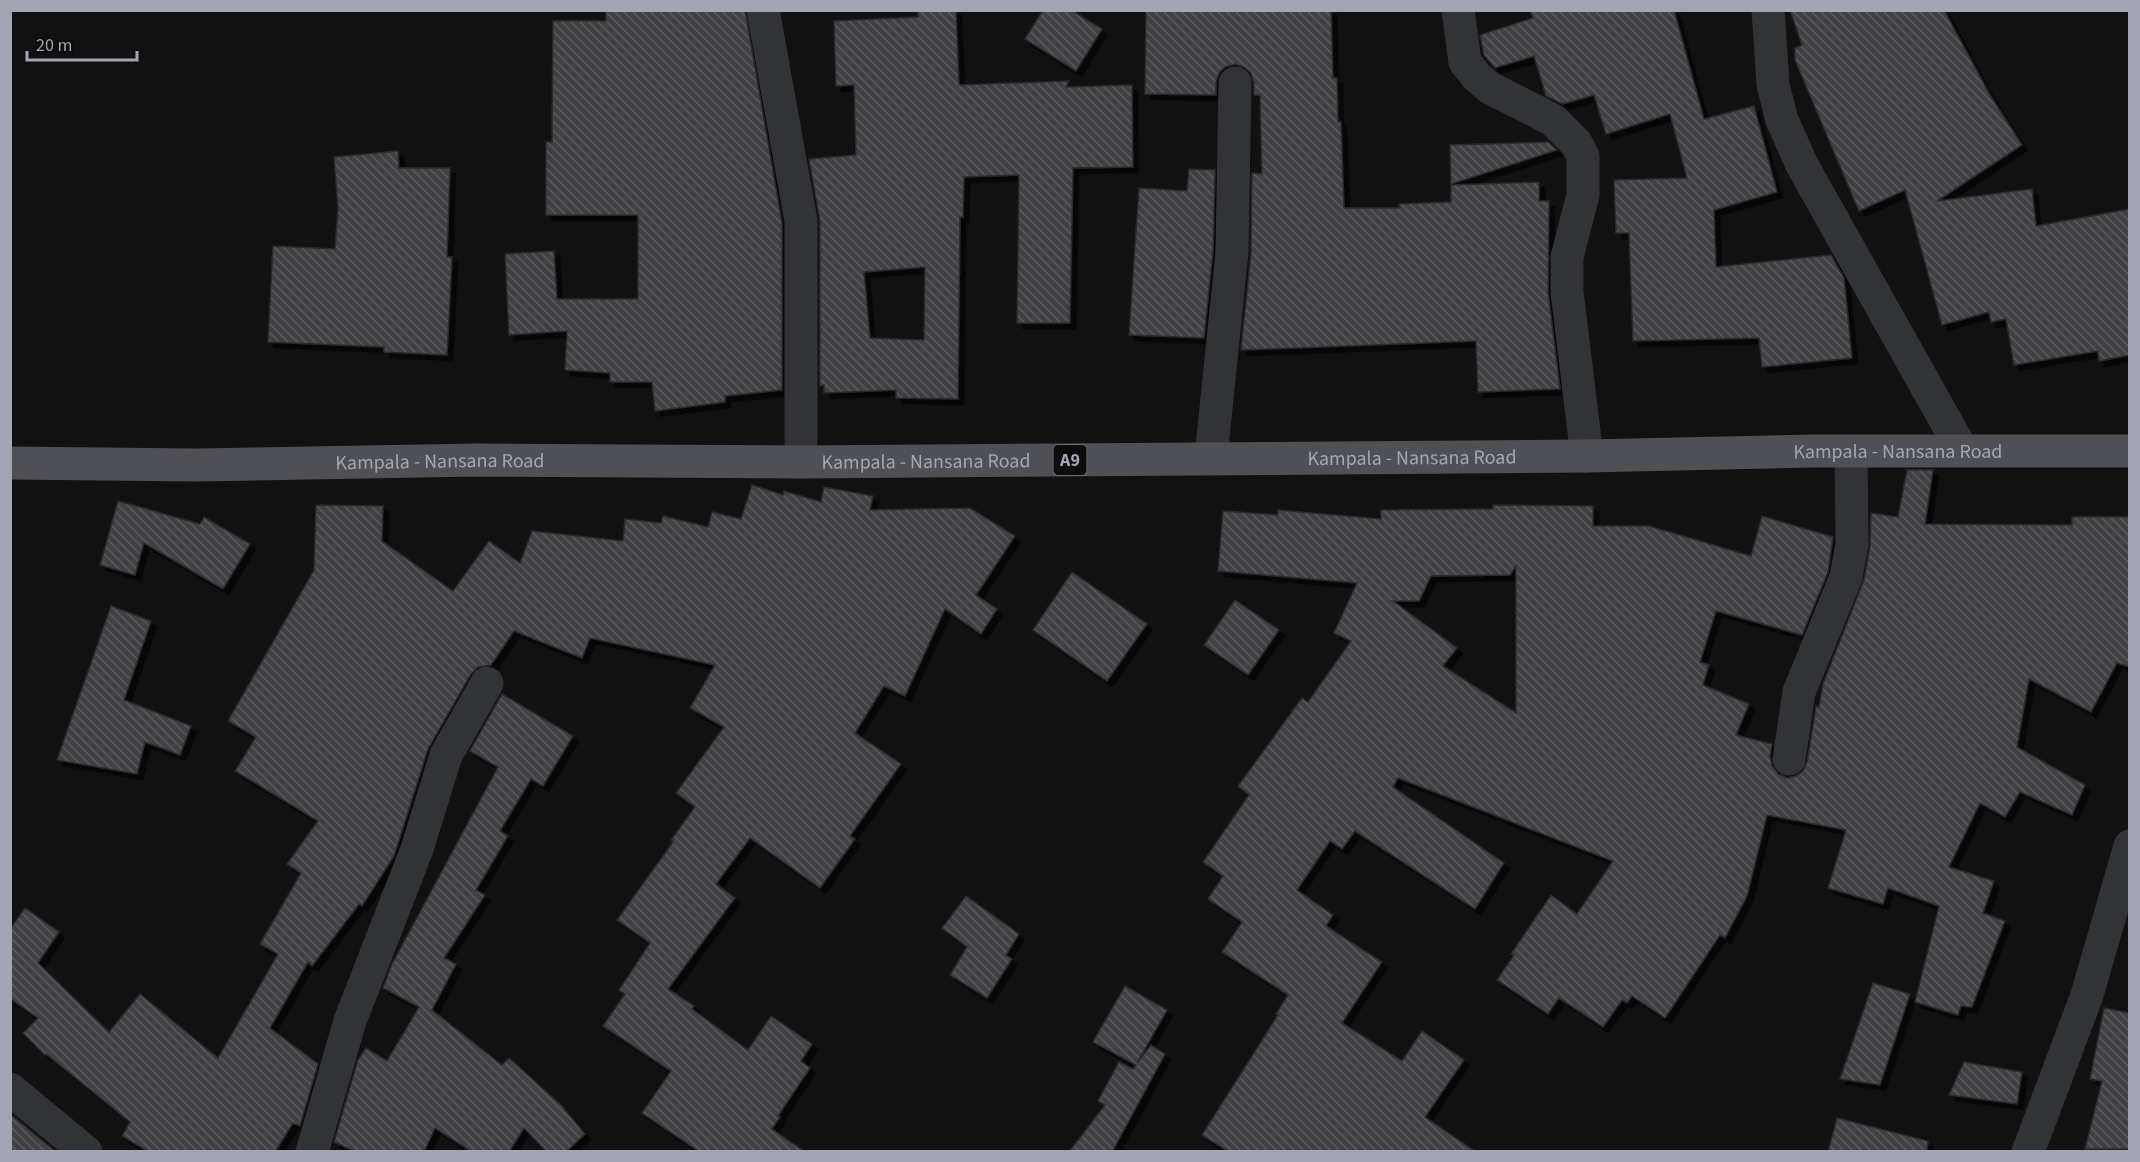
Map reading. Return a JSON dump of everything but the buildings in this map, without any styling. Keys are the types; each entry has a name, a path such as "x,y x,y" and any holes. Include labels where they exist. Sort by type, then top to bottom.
{"main road":[{"name":"Kampala - Nansana Road","path":"10,464 195,465 477,460 801,462 1211,457 1587,456 1962,450 2130,451"}],"street":[{"path":"763,10 801,221 801,462"},
{"path":"1458,10 1465,62 1477,77 1491,88 1553,120 1576,143 1583,156 1583,195 1567,257 1567,283 1587,456"},
{"path":"1768,10 1773,85 1782,120 1802,165 1962,450"},
{"path":"1211,457 1232,252 1235,83"},
{"path":"1789,759 1799,692 1846,578 1852,544 1851,451"},
{"path":"312,1152 350,1021 417,849 446,755 487,683"},
{"path":"2028,1152 2087,995 2130,846"},
{"path":"10,1089 86,1152"}]}
